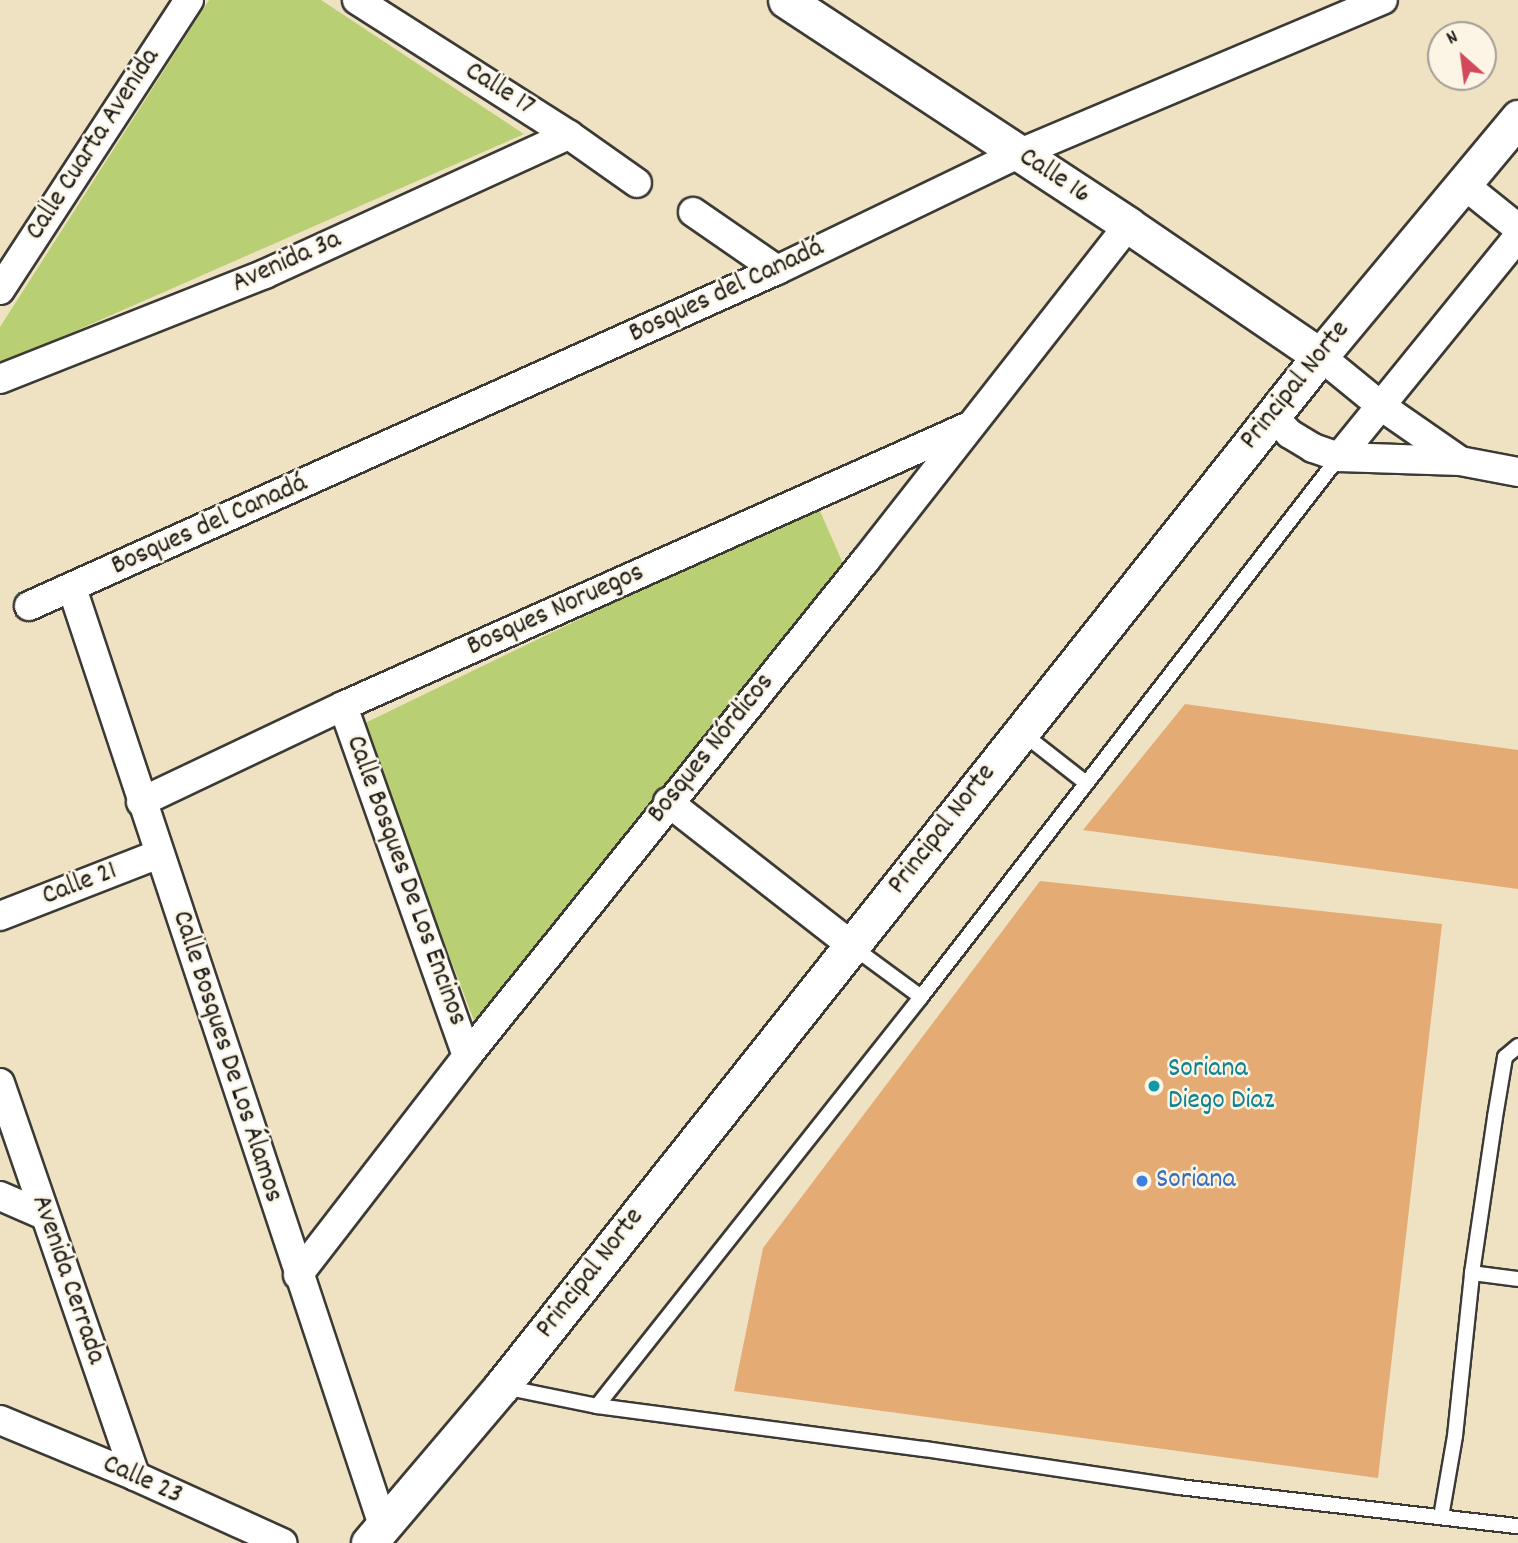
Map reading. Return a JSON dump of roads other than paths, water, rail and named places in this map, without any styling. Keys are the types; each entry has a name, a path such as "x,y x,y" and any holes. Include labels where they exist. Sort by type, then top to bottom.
{"street":[{"name":"Calle Cuarta Avenida","path":"0,290 188,0"},
{"name":"Calle 17","path":"357,0 569,135 637,183"},
{"name":"Bosques del Canadá","path":"29,606 777,270 1018,154 1383,0"},
{"name":"Calle 16","path":"801,3 1018,154 1128,225 1320,356"},
{"name":"Principal Norte","path":"376,1534 502,1386 1272,415 1518,118"},
{"name":"Avenida 3a","path":"0,379 265,274 569,135"},
{"path":"1463,184 1518,228"},
{"path":"693,212 777,270"},
{"name":"Bosques Nórdicos","path":"298,1275 467,1056 972,425 1128,225"},
{"path":"1339,457 1518,237"},
{"path":"1320,356 1381,406 1460,461"},
{"path":"1272,415 1290,433 1313,448 1339,457 1460,461 1518,471"},
{"name":"Bosques Noruegos","path":"141,802 342,706 972,425"},
{"name":"Calle Bosques De Los Álamos","path":"72,588 298,1275 376,1534"},
{"name":"Calle Bosques De Los Encinos","path":"342,706 467,1056"},
{"path":"668,802 852,946"},
{"name":"Calle 21","path":"0,916 159,854"},
{"name":"Avenida Cerrada","path":"0,1083 135,1476"},
{"path":"0,1196 44,1215"},
{"name":"Calle 23","path":"0,1420 135,1476 283,1543"}],"lane":[{"path":"597,1406 921,997 1339,457"},
{"path":"1021,732 1086,783"},
{"path":"852,946 921,997"},
{"path":"1441,1517 1455,1436 1472,1273 1505,1058 1518,1046"},
{"path":"1472,1273 1518,1279"},
{"path":"502,1386 597,1406 925,1449 1179,1487 1518,1527"}],"place":[{"name":"Soriana Diego Diaz","path":"1154,1086"},
{"name":"Soriana","path":"1142,1181"}]}
